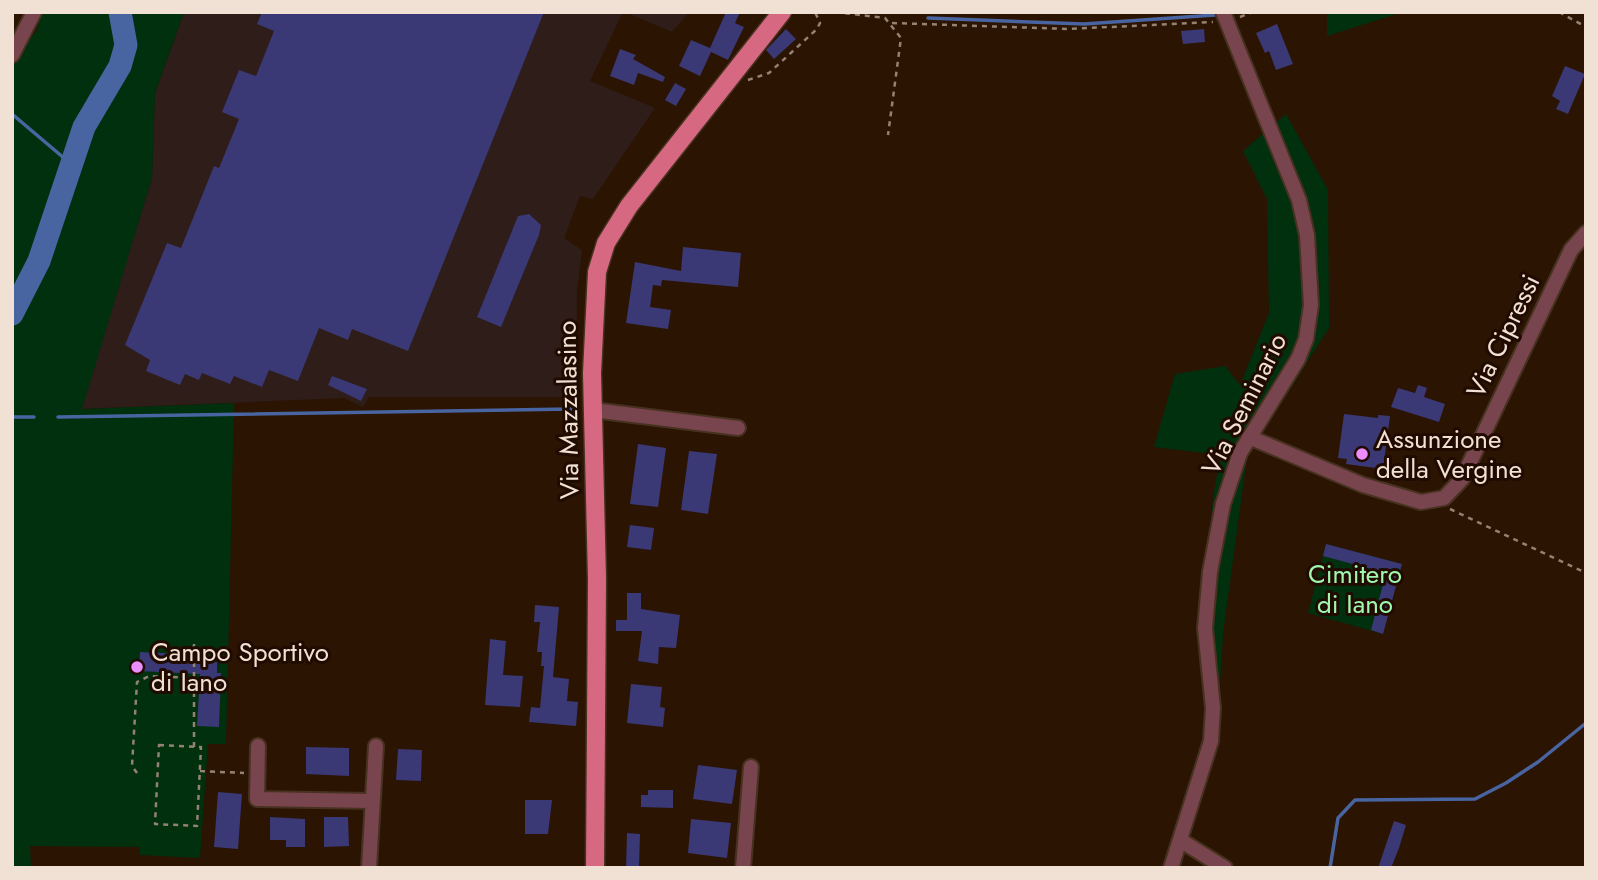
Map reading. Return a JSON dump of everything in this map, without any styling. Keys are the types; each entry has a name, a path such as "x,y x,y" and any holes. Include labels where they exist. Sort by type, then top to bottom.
{"main road":[{"name":"Via Mazzalasino","path":"596,868 597,579 593,410 594,303 597,272 606,243 629,206 782,12"}],"street":[{"path":"12,55 34,12"},
{"name":"Via Seminario","path":"1171,868 1211,740 1213,708 1205,628 1210,572 1227,488 1249,437 1286,380 1306,339 1311,305 1310,268 1299,200 1225,17"},
{"name":"Via Cipressi","path":"1434,502 1451,494 1462,479 1572,250 1586,233"},
{"path":"593,410 738,428"},
{"path":"1249,437 1363,485 1421,502 1434,502"},
{"path":"258,746 257,799 372,801"},
{"path":"369,868 376,746"},
{"path":"743,868 751,767"},
{"path":"1180,840 1225,868"}],"path":[{"path":"835,12 874,16 891,23 1068,29 1225,17"},
{"path":"1559,12 1586,27"},
{"path":"888,135 902,48 901,38 891,23"},
{"path":"1434,502 1586,573"},
{"path":"194,643 194,747"},
{"path":"137,772 132,766 137,682 149,677 194,678"},
{"path":"159,745 194,747 201,747 197,826 155,824 159,745"},
{"path":"200,771 257,774"}],"shaded area":[{"path":"184,12 623,12 590,81 655,108 593,199 580,196 564,238 582,250 577,290 576,397 369,397 363,407 344,398 81,409 152,178 155,94"},
{"path":"625,12 689,12 672,32"}],"green space":[{"path":"42,12 184,12 155,93 152,178 82,409 234,403 226,744 208,744 200,858 140,855 140,847 30,846 31,868 12,868 12,63 37,30"},
{"path":"1327,12 1403,12 1327,36"},
{"path":"1286,114 1328,190 1329,328 1247,457 1223,634 1217,732 1208,593 1211,523 1221,455 1154,447 1175,374 1225,366 1240,385 1269,313 1267,199 1243,151"},
{"name":"Cimitero di Iano","path":"1326,544 1402,564 1383,634 1308,613"}],"building":[{"path":"262,12 544,12 408,351 352,329 348,340 319,328 298,381 269,370 262,387 234,376 230,384 202,373 199,380 185,374 180,385 146,371 150,360 125,345 167,243 181,248 214,166 219,168 239,119 222,112 239,70 256,76 274,31 257,24"},
{"path":"726,12 740,12 735,23 744,27 728,60 711,52 700,76 679,66 691,40 710,48"},
{"path":"1277,24 1293,64 1276,70 1269,51 1265,53 1256,33"},
{"path":"786,29 796,39 774,59 766,50"},
{"path":"1204,29 1205,42 1183,44 1181,31"},
{"path":"620,49 636,55 633,59 665,77 663,82 638,73 634,85 610,76"},
{"path":"1565,66 1585,74 1568,114 1556,109 1560,101 1552,96"},
{"path":"675,83 686,89 676,106 665,100"},
{"path":"529,214 541,225 539,235 501,327 477,317 518,216"},
{"path":"683,247 741,253 738,287 662,280 661,286 653,285 650,307 671,310 668,329 626,323 635,262 681,271"},
{"path":"332,376 367,389 361,401 328,385"},
{"path":"1418,385 1427,388 1424,397 1445,404 1439,422 1391,407 1398,388 1415,393"},
{"path":"1344,414 1378,418 1378,415 1390,416 1383,469 1346,464 1347,459 1338,458"},
{"path":"638,444 666,448 658,507 630,504"},
{"path":"689,451 717,454 708,514 681,510"},
{"path":"630,525 654,528 651,550 627,547"},
{"path":"1326,544 1402,564 1383,634 1371,630 1386,573 1323,556"},
{"path":"627,593 641,593 641,609 680,615 676,648 659,647 658,664 638,661 642,631 616,631 616,620 627,620"},
{"path":"535,605 559,607 553,677 569,679 567,701 578,702 576,726 529,722 531,707 540,708 544,666 541,666 542,652 537,652 540,622 534,622"},
{"path":"490,639 506,641 503,675 523,676 520,707 485,705"},
{"path":"140,652 185,654 185,661 217,662 217,673 221,673 219,727 197,726 200,674 139,671"},
{"path":"631,684 662,687 660,707 665,708 663,727 627,723"},
{"path":"306,747 349,748 349,776 306,774"},
{"path":"398,749 422,750 421,781 396,780"},
{"path":"698,765 737,770 732,804 693,799"},
{"path":"648,790 673,790 673,808 641,807 641,795 648,795"},
{"path":"218,792 242,794 238,849 214,847"},
{"path":"525,800 552,800 548,834 525,834"},
{"path":"270,817 305,819 305,847 286,847 286,840 270,840"},
{"path":"324,817 348,817 349,846 324,847"},
{"path":"691,819 731,823 727,858 688,853"},
{"path":"1394,821 1406,825 1399,848 1391,868 1378,868"},
{"path":"627,833 640,834 639,868 626,868"}],"waterway":[{"path":"12,314 39,261 84,127 120,66 126,45 120,12"},
{"path":"928,18 1084,24 1215,15"},
{"path":"12,114 71,164"},
{"path":"58,417 571,409"},
{"path":"12,417 34,417"},
{"path":"1330,868 1338,818 1355,800 1475,799 1538,762 1586,723"}],"place":[{"name":"Assunzione della Vergine","path":"1362,454"},
{"name":"Campo Sportivo di Iano","path":"137,667"}]}
